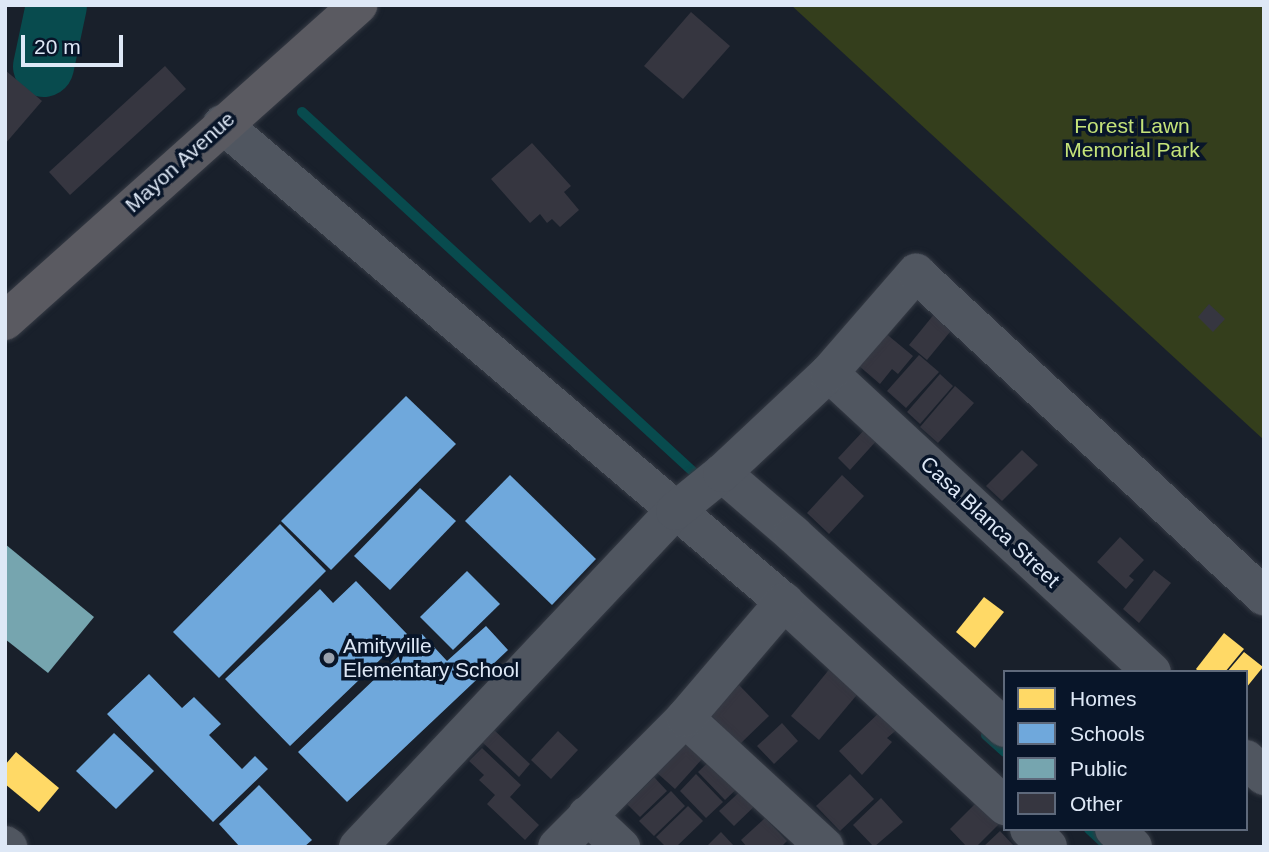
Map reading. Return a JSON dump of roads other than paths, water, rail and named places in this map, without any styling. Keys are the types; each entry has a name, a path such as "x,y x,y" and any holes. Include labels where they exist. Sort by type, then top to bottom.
{"main road":[{"name":"Mayon Avenue","path":"5,321 358,5"}],"street":[{"path":"222,124 784,601 1003,804"},
{"path":"358,847 675,511 722,473 829,373 916,272 1264,596"},
{"name":"Casa Blanca Street","path":"829,373 1150,670"},
{"path":"722,473 793,534 1003,727"},
{"path":"557,847 685,718 784,601"},
{"path":"685,718 825,847"},
{"path":"1248,761 1264,776"},
{"path":"587,816 621,847"},
{"path":"1031,831 1048,847"},
{"path":"1116,831 1133,847"}],"waterway":[{"path":"43,66 56,5"},
{"path":"302,112 701,479"},
{"path":"986,735 1003,750"},
{"path":"1091,831 1106,845"}],"place":[{"name":"Amityville Elementary School","path":"329,658"}],"park label":[{"name":"Forest Lawn Memorial Park","path":"1132,138"}]}
